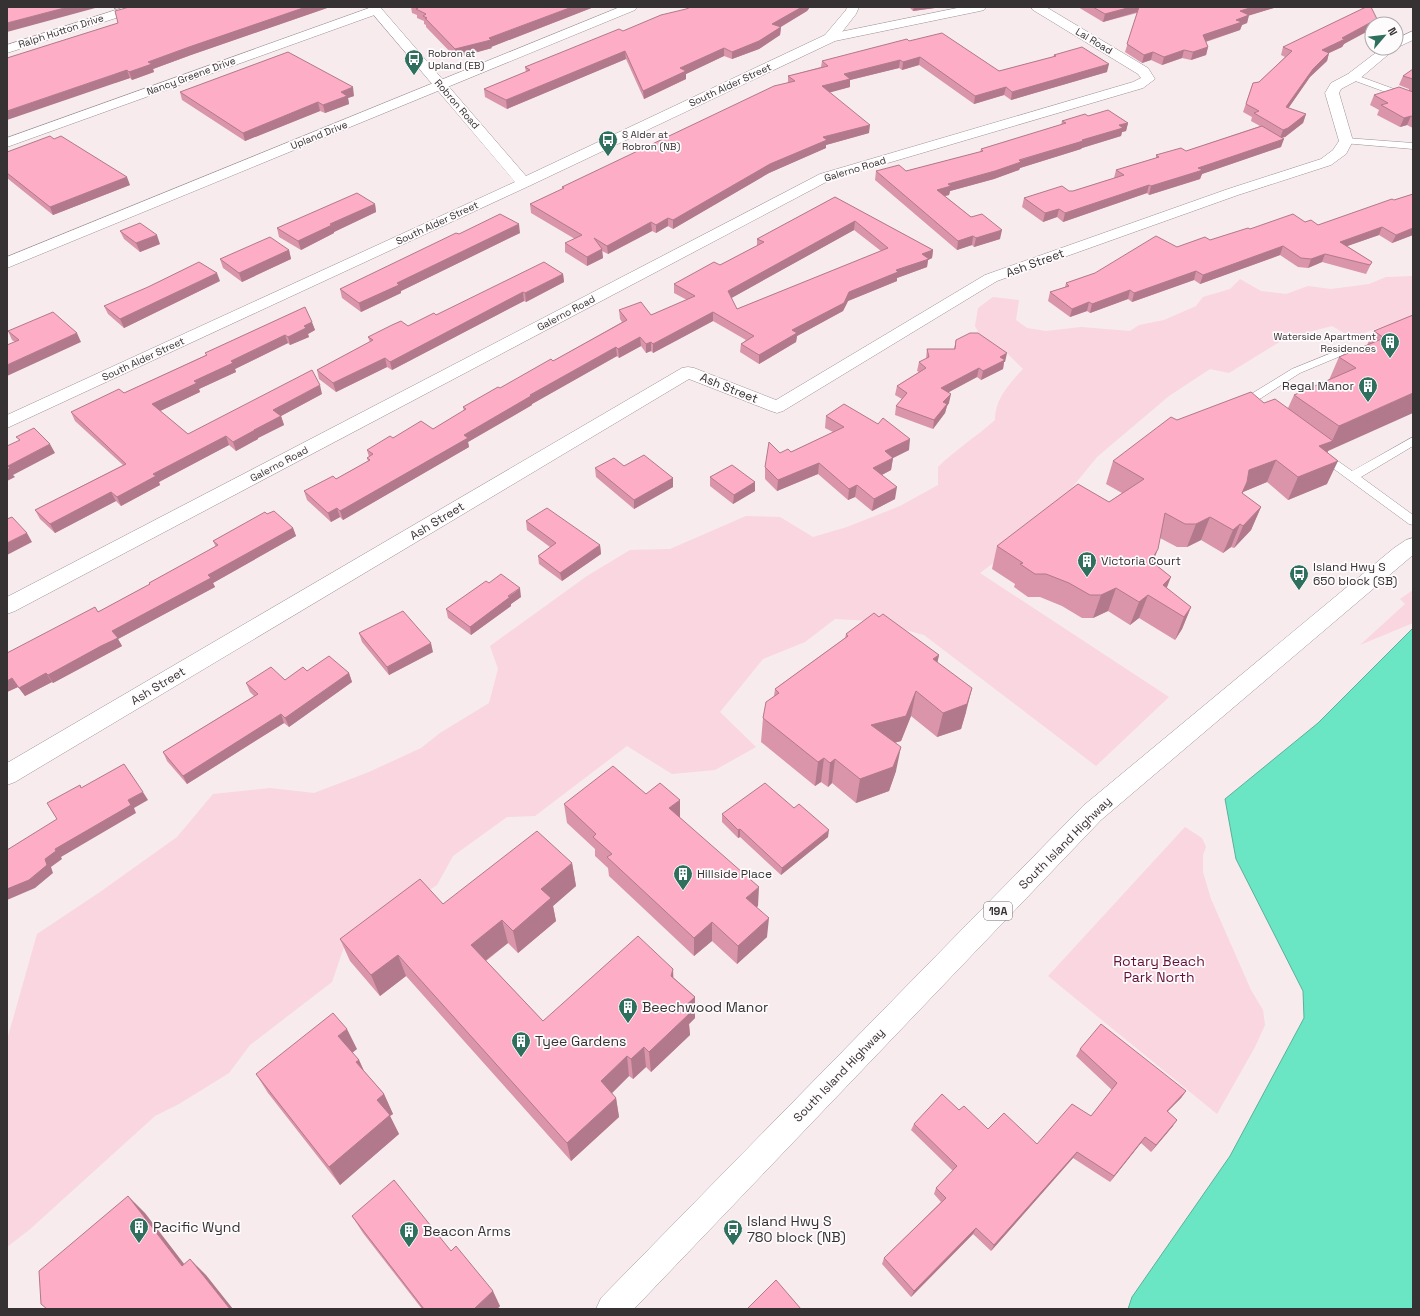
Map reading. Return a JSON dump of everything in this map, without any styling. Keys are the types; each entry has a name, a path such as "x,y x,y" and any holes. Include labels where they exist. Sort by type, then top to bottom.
{"street":[{"name":"Ralph Hutton Drive","path":"7,49 137,7"},
{"name":"Upland Drive","path":"7,263 631,7"},
{"name":"South Alder Street","path":"7,422 524,183 830,38 852,11 853,7"},
{"path":"830,38 980,7"},
{"name":"Lal Road","path":"1037,7 1144,71 1148,79"},
{"name":"Robron Road","path":"375,9 524,183"},
{"name":"Nancy Greene Drive","path":"7,143 375,9"},
{"path":"1404,40 1413,35"},
{"path":"1346,141 1332,93 1336,86 1353,77 1380,56"},
{"name":"Galerno Road","path":"7,606 825,177 1138,85 1148,79"},
{"name":"Ash Street","path":"7,775 688,372 777,407 991,278 1233,192 1326,162 1338,155 1344,148 1346,141"},
{"name":"South Island Highway","path":"612,1309 1092,814 1395,558 1413,545"}],"lane":[{"path":"1353,77 1413,99"},
{"path":"1346,141 1413,146"},
{"path":"1265,416 1247,402 1296,371 1339,353"},
{"path":"1352,477 1413,441"},
{"path":"1309,446 1413,521"}],"green space":[{"path":"1413,276 1413,317 1351,337 1332,326 1286,338 1229,373 1210,369 1169,396 1097,457 1039,528 980,573 1169,697 1096,766 924,635 873,621 835,619 805,642 763,659 720,712 756,747 715,770 672,774 627,746 535,816 507,817 453,856 437,885 344,947 332,982 250,1045 229,1073 179,1104 155,1116 29,1230 7,1247 7,1040 37,934 100,892 177,837 213,794 270,788 314,793 369,772 421,748 440,733 489,703 498,669 490,646 587,576 630,550 670,549 746,516 780,517 813,537 847,527 900,506 938,485 938,467 995,420 997,405 1000,399 1008,386 1023,369 1008,354 981,337 975,326 978,308 993,297 1019,300 1016,320 1027,328 1046,331 1081,327 1130,331 1139,325 1164,320 1196,306 1203,297 1230,289 1240,279 1261,291 1286,294 1308,286 1331,289 1369,284 1386,277"},
{"path":"1413,590 1413,623 1360,645 1405,604 1400,599"},
{"name":"Rotary Beach Park North","path":"1185,827 1202,838 1206,847 1203,855 1203,872 1211,899 1251,990 1263,1010 1265,1025 1255,1047 1217,1114 1048,976"}],"shaded area":[{"path":"1413,628 1413,1309 1128,1309 1132,1297 1230,1156 1304,1018 1303,991 1236,859 1225,799 1318,723"}],"building":[{"path":"7,7 68,7 7,23"},
{"path":"129,7 306,7 148,62 152,64 129,72 127,70 7,111 7,58 118,23 115,11"},
{"path":"415,7 572,7 489,38 491,40 455,49 425,18 427,18 423,16 426,14"},
{"path":"691,7 802,7 772,24 781,27 759,41 732,52 724,48 680,68 686,71 643,91 625,51 506,100 484,89 530,70 525,67 619,29 623,31 661,15"},
{"path":"1093,7 1131,7 1105,14"},
{"path":"1139,7 1253,7 1240,11 1249,15 1236,20 1242,22 1203,35 1208,47 1193,52 1184,50 1164,57 1153,52 1144,55 1127,44"},
{"path":"1366,7 1371,7 1376,16 1364,16 1364,26 1342,38 1345,39 1322,50 1329,53 1313,69 1286,107 1306,114 1288,128 1283,130 1254,113 1259,111 1246,104 1253,83 1259,82 1292,51 1283,47"},
{"path":"942,33 999,71 1056,56 1054,55 1082,47 1109,64 1012,92 1006,87 975,96 920,57 903,62 900,60 844,74 850,79 822,86 870,125 823,137 827,140 770,164 673,220 668,218 656,225 651,222 607,246 594,238 602,249 587,257 565,243 582,235 530,204 564,188 562,187 774,86 795,81 788,76 828,66 822,61 907,39 909,41"},
{"path":"288,52 353,87 341,92 347,96 323,105 318,102 243,133 180,92"},
{"path":"1413,69 1413,79 1403,76"},
{"path":"1399,87 1413,92 1413,117 1411,116 1404,118 1381,105 1388,103 1374,95"},
{"path":"1108,110 1128,123 1119,125 1123,128 1019,160 1021,162 948,184 951,186 937,190 971,217 982,214 1002,230 976,238 973,236 958,241 876,171 899,165 906,171 983,151 981,149 1066,123 1062,121 1085,114 1088,116"},
{"path":"1262,126 1284,139 1198,168 1203,170 1151,186 1149,185 1065,213 1059,209 1045,213 1024,198 1062,186 1069,191 1073,191 1124,175 1116,170 1159,157 1156,155 1181,148 1186,151"},
{"path":"50,136 54,139 61,136 127,177 50,207 7,173 7,152"},
{"path":"357,193 375,204 330,224 332,225 298,241 277,228"},
{"path":"1413,194 1413,228 1396,235 1382,227 1340,242 1372,262 1370,265 1325,254 1311,259 1301,258 1283,246 1203,275 1196,271 1134,293 1130,290 1092,304 1089,302 1072,309 1050,292 1069,286 1066,283 1095,273 1156,236 1177,247 1205,237 1210,240 1248,228 1250,229 1293,214 1305,222 1311,220 1318,225 1392,199 1394,200"},
{"path":"835,197 933,250 922,254 929,259 896,270 898,272 849,292 844,303 792,330 797,333 759,355 741,344 754,336 713,312 653,344 651,342 646,344 640,337 618,349 616,347 530,395 531,396 464,435 468,438 340,511 337,508 328,513 304,491 333,476 336,479 370,460 367,458 373,454 367,450 390,436 393,438 421,421 433,429 466,409 463,407 498,387 500,388 551,359 553,361 627,320 619,310 641,302 651,315 695,296 674,284 714,262 720,265 764,242 757,239","holes":["855,221 888,248 737,309 728,291"]},
{"path":"500,214 519,224 397,283 399,285 359,303 340,289 456,233 459,234"},
{"path":"140,223 157,235 136,243 120,231"},
{"path":"270,237 289,250 239,273 220,259"},
{"path":"199,262 217,273 120,319 104,306 148,287"},
{"path":"544,262 563,274 525,293 523,292 390,362 385,358 333,383 317,370 373,340 368,337 392,325 401,321 408,326 434,313 436,315"},
{"path":"305,307 312,322 304,326 306,328 288,337 285,335 231,361 233,363 194,381 197,383 152,404 188,434 312,370 320,385 273,410 281,416 233,442 226,436 153,474 156,476 117,497 111,492 50,524 35,510 126,464 71,412 119,389 124,393 207,355 205,353"},
{"path":"53,312 77,333 7,365 7,345 19,340 8,331"},
{"path":"1413,315 1413,393 1339,426 1294,395 1356,368 1339,357 1384,338 1374,331"},
{"path":"970,333 978,333 1007,353 1000,357 1005,360 983,371 979,368 941,388 951,394 943,402 947,404 934,420 896,406 907,393 897,386 926,368 919,362 929,357 927,349 955,349 956,340"},
{"path":"1251,392 1264,403 1275,399 1333,441 1319,446 1338,461 1298,477 1276,460 1249,470 1247,482 1242,493 1261,507 1243,526 1240,524 1233,530 1210,517 1196,524 1185,524 1165,513 1158,549 1151,561 1171,577 1163,585 1191,607 1184,617 1148,595 1139,602 1116,588 1101,595 1090,595 1069,583 1046,574 1035,574 1020,564 1023,563 997,546 1078,484 1109,502 1144,479 1113,461 1171,417 1177,420"},
{"path":"844,404 878,424 883,418 910,439 885,451 893,458 873,468 897,487 874,499 857,485 849,489 819,463 778,480 765,467 769,442 780,453 788,449 791,452 844,427 826,416"},
{"path":"34,428 50,444 8,466 10,468 7,470 7,446 20,440 16,437"},
{"path":"644,455 673,478 634,500 595,468 614,458 624,466"},
{"path":"732,465 755,482 734,495 710,477"},
{"path":"547,508 600,545 560,573 538,556 556,543 526,521"},
{"path":"274,511 293,528 208,575 211,578 112,631 118,638 48,675 46,673 19,688 12,678 7,681 7,653 95,607 98,612 218,545 213,541 265,512 267,514"},
{"path":"12,517 27,533 7,543 7,519"},
{"path":"501,574 520,588 470,627 446,609 486,581 489,583"},
{"path":"403,611 431,643 387,667 359,633"},
{"path":"874,613 879,617 883,614 939,655 933,659 972,688 967,704 943,713 916,691 906,716 871,725 901,747 893,767 860,779 835,759 830,763 824,758 818,762 763,718 766,702 779,693 775,689 848,636 846,634"},
{"path":"329,656 349,673 285,718 281,714 183,776 163,752 258,694 246,683 271,667 285,680 303,667 307,671"},
{"path":"124,764 143,792 128,800 131,805 55,849 56,851 45,859 47,865 29,880 7,889 7,850 57,819 47,803 80,785 81,788"},
{"path":"613,766 646,794 660,783 680,800 669,808 759,887 746,898 769,918 738,946 712,922 694,938 607,857 612,854 593,837 596,834 564,804"},
{"path":"765,783 794,808 799,804 829,830 782,868 722,814"},
{"path":"537,831 572,863 541,889 551,898 513,931 502,920 471,945 543,1021 638,936 673,969 671,976 695,997 683,1008 689,1014 649,1052 644,1047 631,1059 627,1056 601,1081 616,1098 567,1143 398,955 371,975 340,939 420,879 443,904"},
{"path":"333,1013 347,1029 338,1036 359,1060 356,1062 384,1094 377,1100 390,1115 329,1167 256,1074"},
{"path":"1101,1024 1186,1091 1167,1111 1177,1120 1156,1145 1145,1137 1114,1176 1077,1152 994,1245 976,1228 914,1291 884,1258 946,1198 936,1188 957,1166 914,1124 942,1094 959,1110 964,1106 988,1129 1004,1113 1037,1144 1072,1104 1091,1116 1117,1083 1080,1049"},
{"name":"Beacon Arms","path":"394,1180 451,1251 456,1246 493,1291 474,1309 424,1309 352,1216"},
{"name":"Pacific Wynd","path":"128,1196 182,1266 190,1259 230,1309 47,1309 41,1304 39,1271"},
{"path":"776,1280 801,1309 747,1309"}],"place":[{"name":"Robron at Upland (EB)","path":"414,76"},
{"name":"S Alder at Robron (NB)","path":"608,157"},
{"name":"Waterside Apartment Residences","path":"1390,359"},
{"name":"Regal Manor","path":"1368,403"},
{"name":"Victoria Court","path":"1087,578"},
{"name":"Island Hwy S 650 block (SB)","path":"1299,591"},
{"name":"Hillside Place","path":"683,891"},
{"name":"Beechwood Manor","path":"628,1024"},
{"name":"Tyee Gardens","path":"521,1058"},
{"name":"Pacific Wynd","path":"139,1244"},
{"name":"Island Hwy S 780 block (NB)","path":"733,1246"},
{"name":"Beacon Arms","path":"409,1248"}]}
